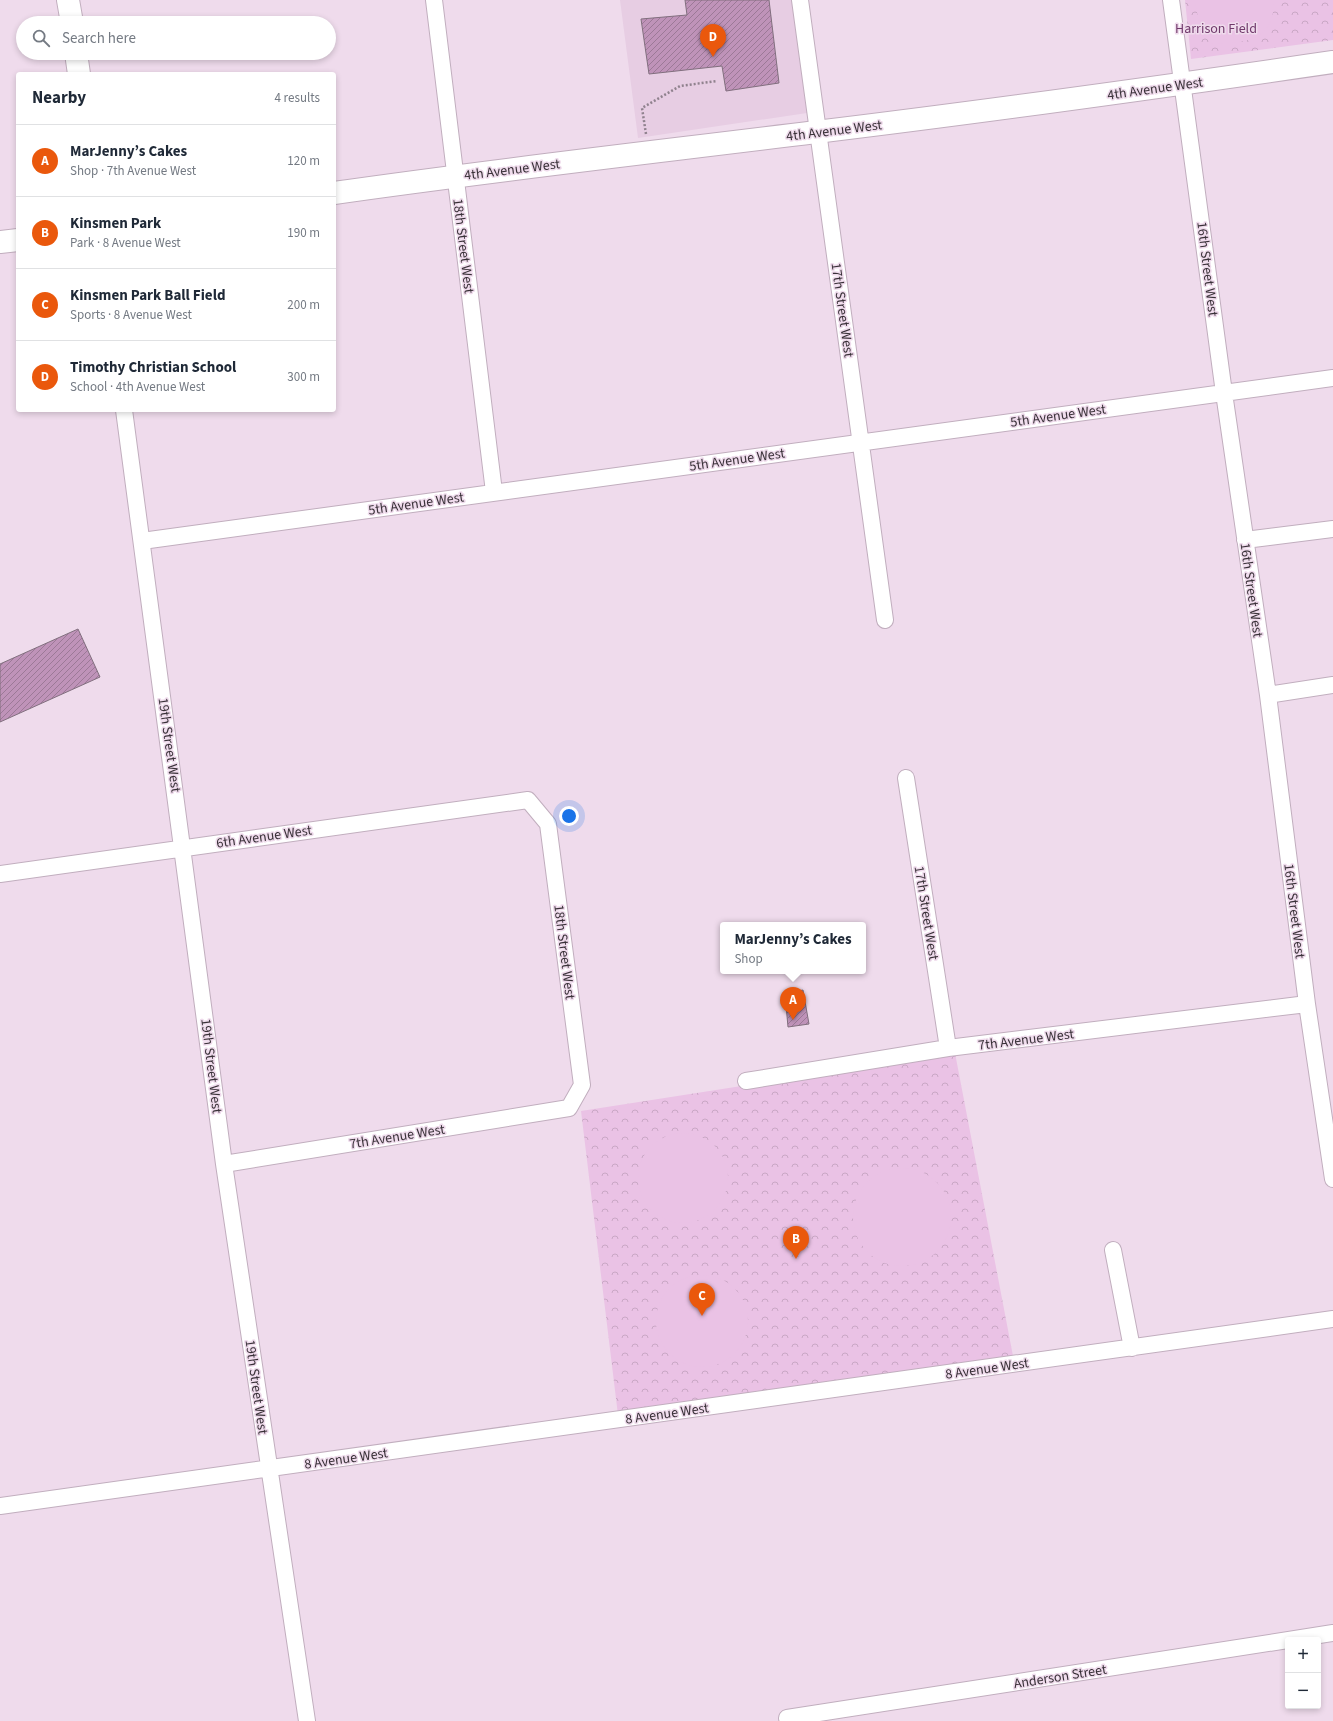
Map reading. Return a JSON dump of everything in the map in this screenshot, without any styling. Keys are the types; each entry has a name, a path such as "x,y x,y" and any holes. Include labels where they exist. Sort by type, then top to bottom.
{"street":[{"path":"68,0 71,16"},
{"name":"18th Street West","path":"434,0 494,492"},
{"name":"17th Street West","path":"800,0 885,620"},
{"name":"16th Street West","path":"1171,0 1184,84 1224,393 1268,695 1307,1004 1333,1180"},
{"path":"77,60 79,72"},
{"name":"4th Avenue West","path":"336,193 455,176 819,132 1184,84 1333,62"},
{"path":"0,242 16,240"},
{"name":"5th Avenue West","path":"142,541 1333,378"},
{"name":"19th Street West","path":"124,412 184,847 224,1164 306,1721"},
{"path":"1245,540 1333,529"},
{"path":"1268,695 1333,685"},
{"name":"17th Street West","path":"906,778 948,1048"},
{"name":"18th Street West","path":"528,800 548,824 582,1085 569,1108"},
{"name":"6th Avenue West","path":"0,874 184,847 528,800"},
{"name":"7th Avenue West","path":"746,1081 948,1048 1307,1004"},
{"name":"7th Avenue West","path":"224,1164 569,1108"},
{"path":"1113,1250 1132,1348"},
{"name":"8 Avenue West","path":"0,1506 1333,1319"},
{"name":"Anderson Street","path":"787,1718 1333,1633"}],"path":[{"path":"649,153 642,108 680,86 717,81"}],"shaded area":[{"path":"620,0 792,0 807,113 638,138"}],"green space":[{"name":"Harrison Field","path":"1185,0 1333,0 1333,40 1191,59"},
{"path":"1194,0 1274,0 1273,14 1269,25 1263,32 1255,37 1246,41 1210,44 1200,25"},
{"path":"955,1053 1013,1356 618,1415 581,1111"},
{"path":"674,1133 692,1133 708,1140 721,1153 728,1169 728,1187 721,1203 708,1216 692,1223 674,1223 658,1216 645,1203 638,1187 638,1169 645,1153 658,1140"},
{"path":"902,1168 921,1172 937,1182 947,1198 951,1217 947,1236 937,1252 921,1262 902,1266 883,1262 867,1252 857,1236 853,1217 857,1198 867,1182 883,1172"},
{"path":"702,1275 711,1276 728,1283 740,1295 747,1312 747,1330 740,1347 728,1359 711,1366 702,1367 693,1366 676,1359 664,1347 657,1330 656,1321 657,1312 664,1295 676,1283 693,1276"}],"building":[{"path":"685,0 769,0 779,83 726,91 722,66 649,74 641,19 687,15"},
{"path":"78,629 100,677 0,722 0,664"},
{"path":"803,990 809,1024 788,1027 785,994"}],"place":[{"name":"Timothy Christian School","path":"713,57"},
{"name":"MarJenny’s Cakes","path":"793,1020"},
{"name":"Kinsmen Park","path":"796,1259"},
{"name":"Kinsmen Park Ball Field","path":"702,1316"}]}
